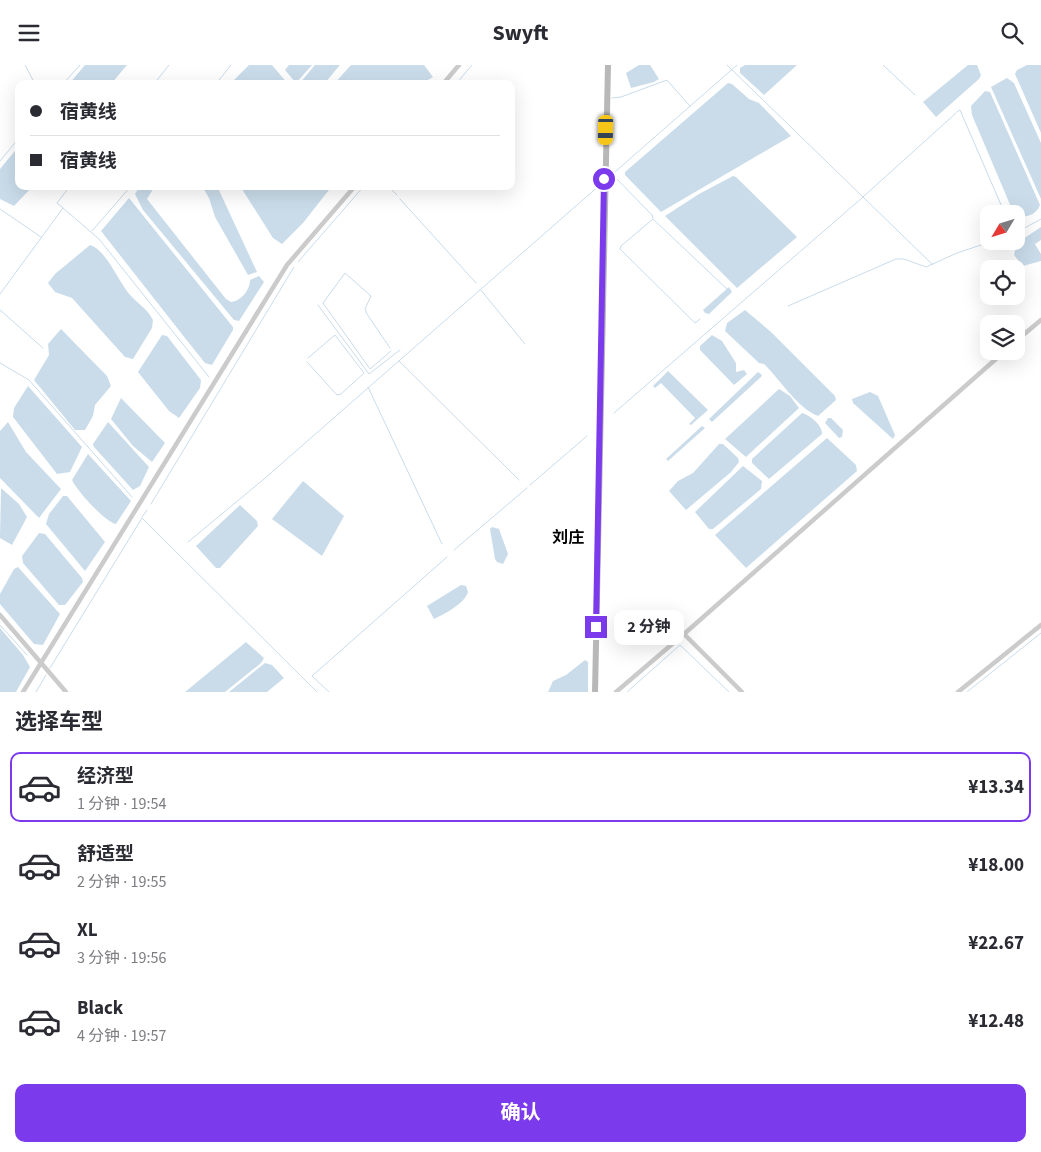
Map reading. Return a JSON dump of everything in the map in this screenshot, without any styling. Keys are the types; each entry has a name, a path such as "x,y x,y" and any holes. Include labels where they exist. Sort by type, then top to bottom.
{"main road":[{"path":"595,692 608,65"}],"street":[{"path":"446,80 459,65"},
{"path":"23,692 287,265 352,190"},
{"path":"1025,333 1041,320"},
{"path":"616,692 995,360"},
{"path":"0,615 66,692"},
{"path":"958,692 1041,625"},
{"path":"684,633 742,692"}],"water":[{"path":"85,65 127,65 114,80 72,80"},
{"path":"249,65 272,65 285,80 234,80"},
{"path":"289,65 312,65 299,80 293,80 285,70"},
{"path":"315,65 340,65 327,80 302,80"},
{"path":"351,65 424,65 433,77 428,80 338,80"},
{"path":"639,65 650,65 659,79 631,88 626,73"},
{"path":"745,65 797,65 764,95 740,73 740,68"},
{"path":"968,65 977,65 981,75 979,79 936,117 923,102"},
{"path":"1027,65 1041,65 1041,133 1015,74 1017,70"},
{"path":"1007,78 1014,83 1041,143 1041,199 991,87"},
{"path":"728,83 732,84 749,99 759,103 791,136 661,212 625,175 625,172"},
{"path":"985,91 990,92 1040,205 1031,215 1025,217 1025,205 1010,205 972,115 971,106"},
{"path":"15,151 15,190 29,190 14,206 0,199 0,169"},
{"path":"733,176 797,237 737,288 665,216 699,194"},
{"path":"138,190 153,190 147,199 226,299 231,302 241,297 247,291 250,280 259,276 264,282 239,321 234,320 143,210 135,194"},
{"path":"204,190 219,190 257,272 248,275 215,217"},
{"path":"243,190 329,190 303,223 282,244 273,238"},
{"path":"129,198 233,327 212,365 205,363 101,231"},
{"path":"1041,227 1041,240 1035,244 1041,254 1041,261 1025,265 1025,260 1018,260 1014,255 1015,250 1025,250 1025,238"},
{"path":"90,245 102,253 127,291 153,320 152,328 133,359 125,357 72,298 55,292 48,283 55,274"},
{"path":"729,287 732,292 709,314 705,313 703,310"},
{"path":"745,310 771,332 835,396 836,400 818,416 803,406 764,364 759,363 725,331 727,323"},
{"path":"61,329 107,376 111,386 95,405 93,416 85,430 75,430 34,380 49,355 48,344"},
{"path":"162,335 167,336 201,380 200,388 179,418 169,411 138,372"},
{"path":"712,335 722,341 736,363 736,372 744,370 747,374 734,385 700,350 700,346"},
{"path":"668,371 708,410 691,425 689,424 695,418 661,383 655,388 653,386"},
{"path":"758,372 762,375 761,377 712,422 709,419"},
{"path":"28,386 82,447 70,472 57,474 13,417 14,408"},
{"path":"779,389 790,396 799,408 746,457 725,439"},
{"path":"870,392 878,396 895,435 893,439 853,403 852,399"},
{"path":"121,398 165,443 152,462 133,446 111,419"},
{"path":"802,413 815,421 822,434 769,479 752,463 752,459"},
{"path":"828,418 831,418 843,430 842,437 839,438 825,423"},
{"path":"8,422 26,452 61,489 39,518 0,478 0,431"},
{"path":"108,422 149,467 140,486 133,490 94,447 93,444"},
{"path":"702,426 705,428 668,461 666,459"},
{"path":"827,438 856,465 857,471 746,568 715,535"},
{"path":"719,444 723,444 738,458 739,462 731,472 686,510 669,491 678,481 693,473"},
{"path":"88,454 131,501 116,524 105,518 92,505 72,480"},
{"path":"743,466 762,481 761,489 713,529 709,529 695,512"},
{"path":"303,481 344,516 322,556 272,519"},
{"path":"1,488 19,504 27,517 12,545 0,538"},
{"path":"63,496 67,496 105,542 85,571 46,524 49,514"},
{"path":"240,505 257,521 258,526 220,568 216,568 196,546"},
{"path":"492,527 499,529 508,554 503,564 495,559 490,529"},
{"path":"39,533 45,534 82,578 83,582 65,605 59,605 23,563 22,556"},
{"path":"18,567 60,614 43,645 34,644 0,604 0,594 14,569"},
{"path":"461,585 466,586 468,592 463,600 449,611 434,619 427,606"},
{"path":"0,628 23,655 30,667 16,692 0,692"},
{"path":"246,642 264,658 261,663 225,692 185,692"},
{"path":"585,660 588,662 588,692 548,692 553,681 566,675"},
{"path":"265,663 272,665 284,678 267,692 229,692"}],"waterway":[{"path":"25,65 33,80"},
{"path":"67,80 80,65"},
{"path":"157,80 169,65"},
{"path":"219,80 231,65"},
{"path":"459,80 472,65"},
{"path":"727,65 933,265"},
{"path":"608,178 737,65"},
{"path":"883,65 915,95"},
{"path":"612,98 621,97 667,80 690,106"},
{"path":"957,112 960,110 1001,205"},
{"path":"614,413 863,197 956,113"},
{"path":"0,161 15,143"},
{"path":"612,174 653,218"},
{"path":"188,542 264,479 601,184"},
{"path":"63,208 57,203 67,190"},
{"path":"92,231 128,190"},
{"path":"298,262 361,190"},
{"path":"392,190 397,195"},
{"path":"400,199 476,283"},
{"path":"0,294 63,208 99,239 209,377"},
{"path":"0,209 41,237"},
{"path":"700,319 695,323 620,249 621,246 653,219 727,289"},
{"path":"1025,228 1041,219"},
{"path":"788,306 896,259 904,259 926,267 980,245"},
{"path":"151,504 294,267"},
{"path":"390,348 365,309 371,296 345,273 323,303 370,369 391,351"},
{"path":"480,289 525,344"},
{"path":"318,305 369,374 400,350"},
{"path":"0,310 43,348"},
{"path":"307,362 337,395 341,394 364,373 335,335 308,358"},
{"path":"399,361 519,480"},
{"path":"0,363 29,380 132,497"},
{"path":"368,387 442,544"},
{"path":"530,485 587,436"},
{"path":"454,550 527,488"},
{"path":"142,517 147,510"},
{"path":"50,668 142,518 317,692"},
{"path":"329,692 312,676 447,557"},
{"path":"0,625 27,655"},
{"path":"967,692 1041,633"},
{"path":"627,692 680,645 729,692"},
{"path":"36,692 46,675"}],"district":[{"name":"刘庄","path":"568,538"}],"route":[{"path":"596,627 604,179"}]}
